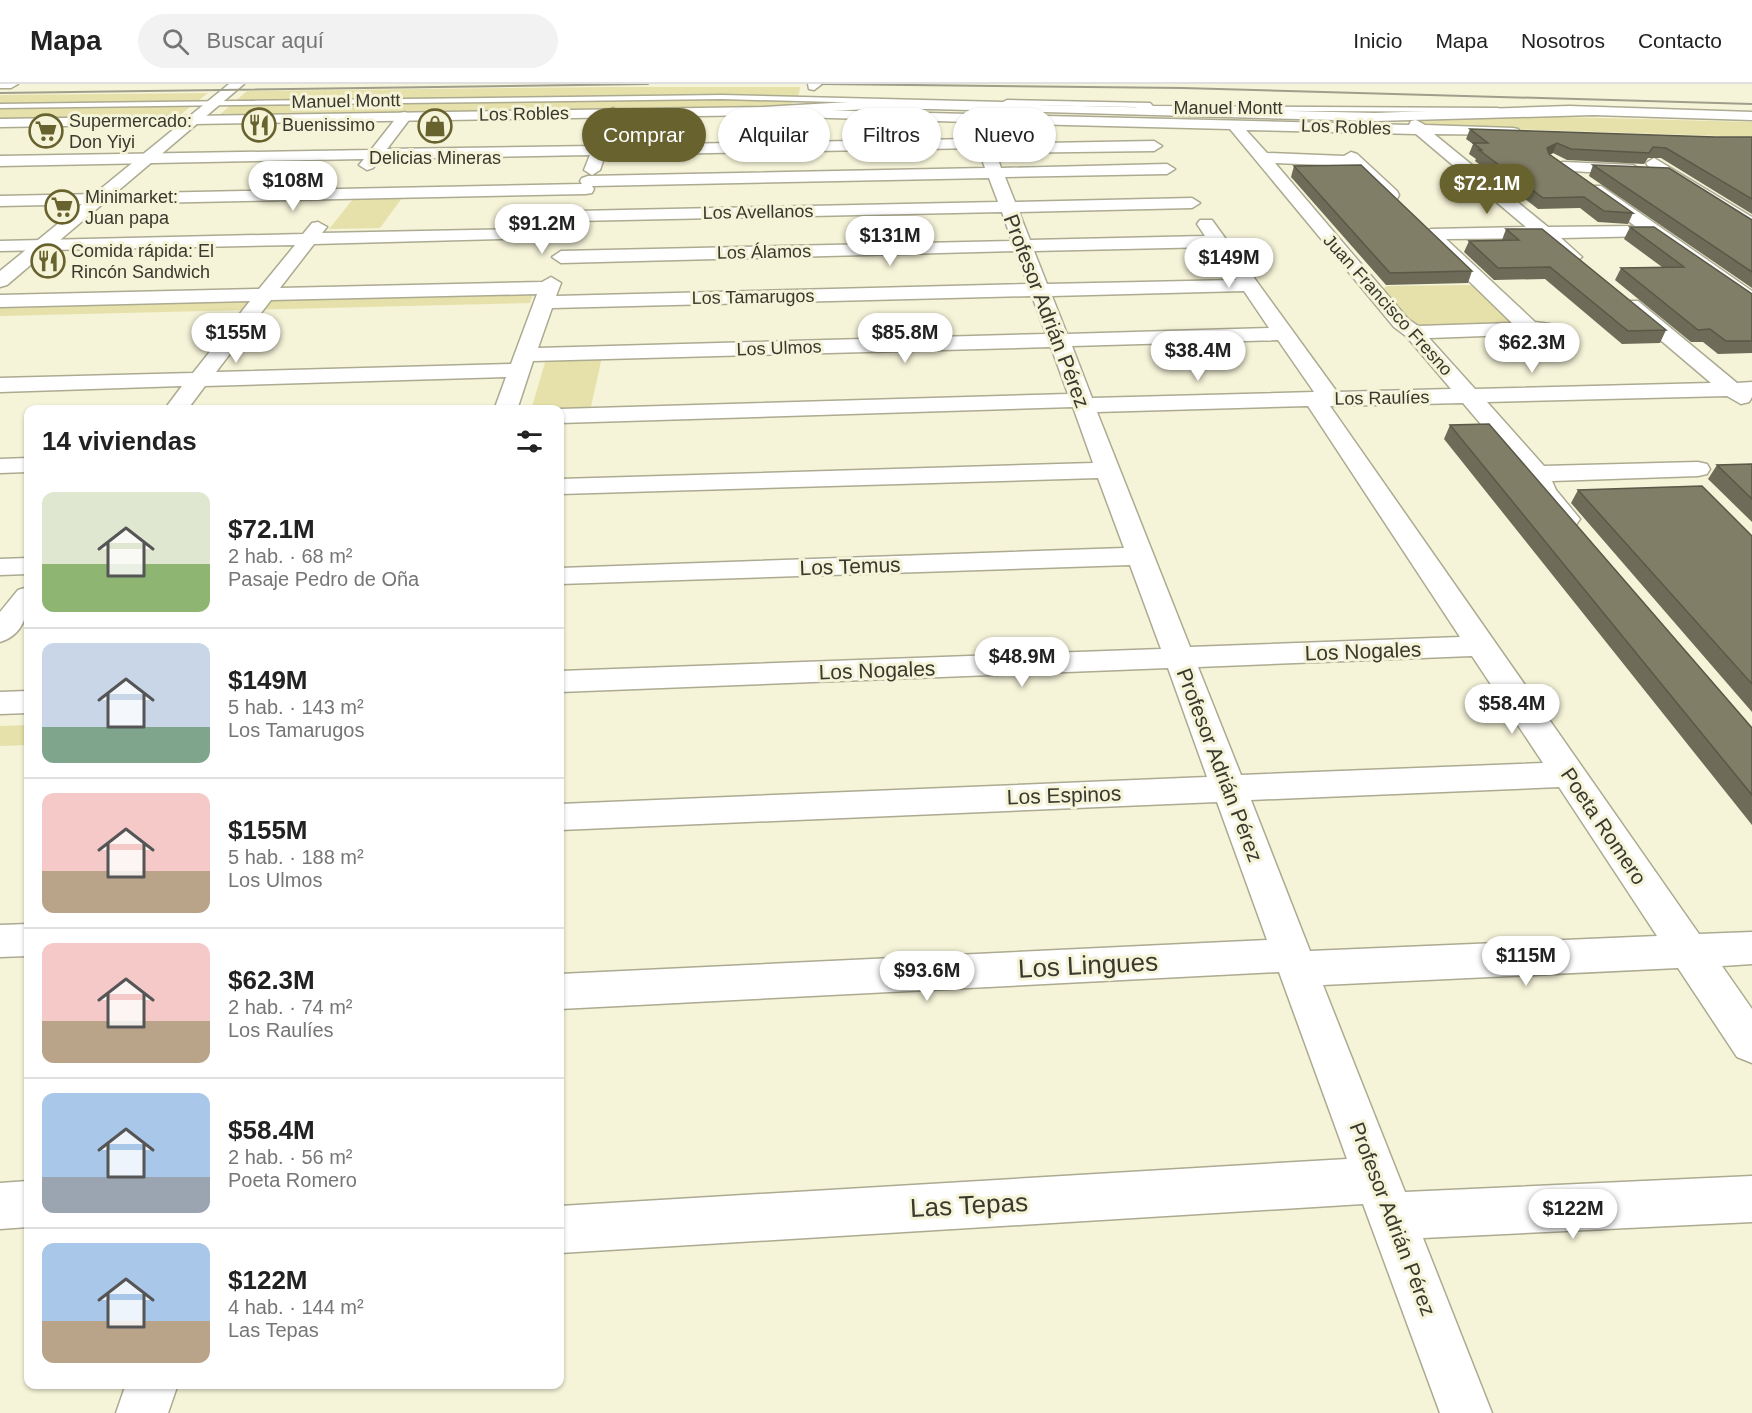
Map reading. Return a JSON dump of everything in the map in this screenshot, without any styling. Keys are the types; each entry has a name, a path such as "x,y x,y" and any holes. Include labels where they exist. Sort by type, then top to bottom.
{"street":[{"path":"0,84 11,84"},
{"path":"0,281 237,84"},
{"name":"Manuel Montt","path":"812,93 931,105 1416,123 1592,111"},
{"name":"Manuel Montt","path":"744,108 812,93 1321,102 1752,116"},
{"name":"Los Robles","path":"812,93 850,108"},
{"name":"Los Robles","path":"0,123 582,113"},
{"path":"179,405 405,116"},
{"name":"Los Robles","path":"1056,133 1137,120 1233,123 1416,123 1534,133"},
{"name":"Poeta Romero","path":"1137,120 1167,169 1284,334 1322,399 1482,646 1752,1044"},
{"name":"Juan Francisco Fresno","path":"1233,123 1394,314 1413,332 1537,474 1544,492 1581,535"},
{"path":"1416,123 1588,270"},
{"path":"706,149 953,145"},
{"path":"1056,145 1154,146"},
{"path":"0,201 345,194 587,185 953,148"},
{"path":"0,161 582,150"},
{"path":"1056,154 1167,169"},
{"path":"1263,158 1353,159 1530,329"},
{"path":"507,405 596,162"},
{"name":"Profesor Adrián Pérez","path":"990,162 1467,1413"},
{"path":"1752,225 1661,167 1558,163 1752,300"},
{"name":"Los Avellanos","path":"0,246 309,239 573,224 1007,207 1192,203"},
{"path":"1431,234 1653,231"},
{"name":"Los Álamos","path":"561,257 1218,241"},
{"name":"Los Tamarugos","path":"547,295 1039,290 1249,285"},
{"path":"1615,292 1743,390 1752,405"},
{"path":"0,301 266,294 547,295"},
{"path":"1413,332 1552,328"},
{"name":"Los Ulmos","path":"0,385 199,379 1058,340 1284,334"},
{"name":"Los Raulíes","path":"564,416 1743,390"},
{"path":"0,466 24,465"},
{"path":"564,487 1107,470"},
{"path":"1537,474 1694,477"},
{"name":"Los Temus","path":"564,576 1141,556"},
{"path":"0,567 24,566"},
{"path":"0,632 24,601"},
{"name":"Los Nogales","path":"564,682 1482,646"},
{"path":"0,703 24,702"},
{"name":"Los Espinos","path":"564,817 1569,774"},
{"path":"0,941 24,940"},
{"name":"Los Lingues","path":"564,992 1295,962 1752,948"},
{"name":"Las Tepas","path":"564,1230 1385,1198 1752,1199"},
{"path":"0,1206 24,1204"},
{"path":"142,1413 150,1389"}],"lane":[{"name":"Manuel Montt","path":"0,105 812,93 1104,108 1592,111"}],"shaded area":[{"path":"800,87 798,97 792,103 780,108 706,110 706,108 582,108 582,112 217,117 247,91"},
{"path":"208,93 180,115 0,119 0,95"},
{"path":"1523,116 1752,122 1752,137 1423,126 1422,121"},
{"path":"402,198 380,228 329,229 353,199"},
{"path":"1387,286 1476,286 1513,323 1505,326 1420,327 1411,322 1383,289"},
{"path":"533,294 530,303 0,316 0,308"},
{"path":"602,357 590,411 564,411 564,405 532,405 546,359"},
{"path":"24,725 24,745 0,746 0,726"}],"building":[{"path":"1470,129 1752,137 1752,199 1666,148 1653,147 1649,153 1571,149 1557,143 1547,148 1549,154 1633,213 1604,211 1584,197 1543,198 1479,150 1482,150 1473,143 1488,143"},
{"path":"1361,165 1472,271 1390,273 1294,166"},
{"path":"1593,165 1669,168 1752,220 1752,272"},
{"path":"1630,227 1654,227 1752,294 1752,341 1726,341 1710,329 1698,330 1621,268 1684,267"},
{"path":"1506,229 1542,229 1666,330 1628,331 1550,267 1498,268 1469,241 1519,240"},
{"path":"1489,424 1752,728 1752,795 1450,425"},
{"path":"1752,464 1752,499 1717,465"},
{"path":"1702,486 1752,536 1752,684 1578,490"}],"railway":[{"path":"0,93 648,84"},
{"path":"822,84 1183,88 1752,104"}],"place":[{"name":"Buenissimo","path":"259,125"},
{"name":"Delicias Mineras","path":"435,126"},
{"name":"Supermercado: Don Yiyi","path":"46,131"},
{"name":"Minimarket: Juan papa","path":"62,207"},
{"name":"Comida rápida: El Rincón Sandwich","path":"48,261"}]}
